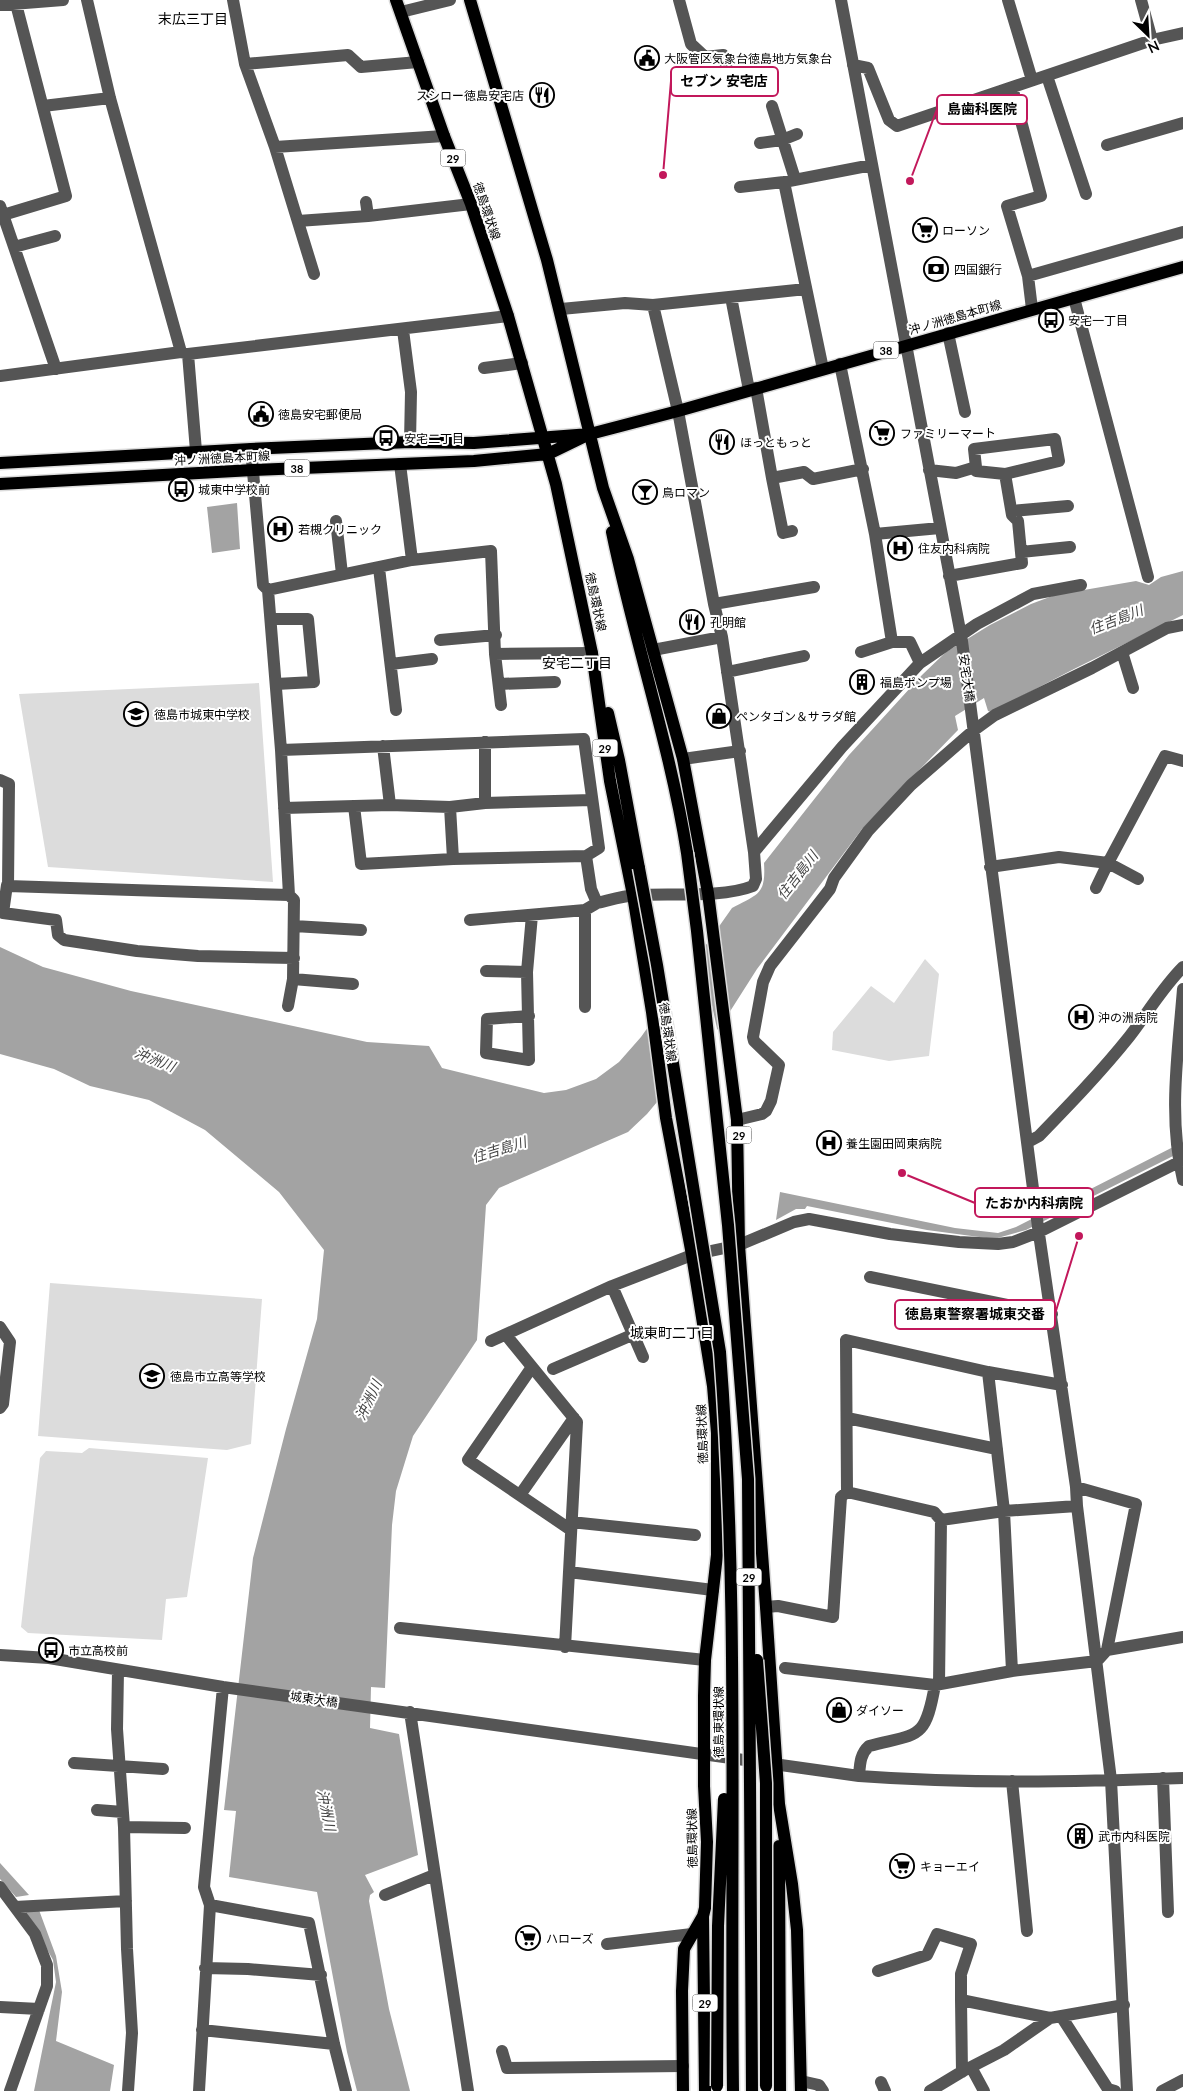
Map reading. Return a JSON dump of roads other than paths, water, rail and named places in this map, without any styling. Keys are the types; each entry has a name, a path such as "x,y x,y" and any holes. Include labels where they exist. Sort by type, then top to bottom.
{"main road":[{"name":"徳島環状線","path":"396,0 444,136 471,204 508,316 548,454 568,537 592,653 610,781 633,895 652,1012 664,1106 692,1254 716,1410 718,1533 705,1660 704,1756 707,1842 705,1908 703,1916 684,1949 682,1991 683,2091"},
{"name":"29","path":"470,0 561,309 603,488 620,571 668,757 687,853 721,1154 737,1323 748,1478 752,2091"},
{"name":"沖ノ洲徳島本町線","path":"0,484 253,470 474,461 548,454 590,434 1183,267"},
{"name":"沖ノ洲徳島本町線","path":"0,463 196,451 410,442 474,442 590,434"},
{"name":"29","path":"603,488 628,559 682,758 708,893 737,1120 739,1245 779,1804 780,2091"},
{"name":"徳島東環状線","path":"592,653 619,760 657,965 720,1352 729,1520 733,2091"},
{"path":"750,1575 766,1783 766,2089"},
{"path":"713,2089 718,1926 731,1683"},
{"name":"29","path":"779,1804 792,1884 797,1930 802,2086"},
{"name":"29","path":"703,1916 713,2089"}],"street":[{"path":"0,5 63,0"},
{"path":"87,0 110,98 184,353 196,451"},
{"path":"233,0 246,64 275,147 314,274"},
{"path":"401,12 450,0"},
{"path":"679,0 691,44 705,57 722,55 732,87"},
{"name":"安宅大橋","path":"840,0 961,639 1038,1224 1076,1487 1112,1780 1127,2091"},
{"path":"1008,0 1032,80"},
{"path":"1142,0 1152,40"},
{"path":"16,4 66,196 2,211 56,369"},
{"path":"853,65 868,68 888,120 897,126 1152,40 1183,33"},
{"path":"246,64 348,55 361,67 418,62"},
{"path":"1047,76 1086,194"},
{"path":"1012,87 1041,196 1007,206 1028,276 1032,309"},
{"path":"43,106 110,98"},
{"path":"772,106 782,140 790,181 806,289 823,369"},
{"path":"1107,145 1183,123"},
{"path":"760,143 782,140 797,134"},
{"path":"275,147 444,136"},
{"path":"740,187 790,181 872,165"},
{"path":"366,202 368,216"},
{"path":"298,221 368,216 471,204"},
{"path":"1028,276 1183,232"},
{"path":"14,247 55,236"},
{"path":"561,309 625,303 653,305 806,289"},
{"path":"731,297 784,534 792,531"},
{"path":"1074,298 1148,577"},
{"path":"470,920 585,910 597,903 633,895 708,893 744,889 753,886 756,879 740,751 722,637 714,604 678,410 653,305"},
{"path":"0,376 184,353 403,330 508,316"},
{"path":"403,330 411,392 410,442"},
{"path":"948,333 965,412"},
{"path":"484,368 522,363"},
{"path":"840,364 875,534 892,642"},
{"path":"1055,439 1059,461 1005,474 976,471 976,467 974,449 1055,439"},
{"path":"251,449 263,586 268,590 271,619 289,894 294,900 293,979 288,1006"},
{"path":"400,464 412,560"},
{"path":"929,470 956,473 976,467"},
{"path":"772,478 804,472 813,479 862,469"},
{"path":"949,576 1022,563 1018,521 1012,516 1005,474"},
{"path":"1012,511 1068,506"},
{"path":"336,521 342,574"},
{"path":"875,534 940,528"},
{"path":"1021,552 1070,547"},
{"path":"268,590 412,560 491,551 496,635 495,654 501,705"},
{"path":"379,568 396,710"},
{"path":"754,852 842,747 920,663 961,639 977,624 1034,594 1081,585"},
{"path":"714,604 814,587"},
{"path":"271,619 308,619 314,682 276,684"},
{"path":"737,1120 762,1114 766,1111 771,1101 779,1065 754,1041 753,1037 763,982 770,966 830,889 834,878 868,830 911,785 973,731 995,715 1167,628 1183,625"},
{"path":"440,640 496,635"},
{"path":"653,650 722,637"},
{"path":"861,652 892,642 910,642 920,663"},
{"path":"1122,652 1133,688"},
{"path":"495,654 592,653"},
{"path":"727,672 804,656"},
{"path":"391,664 432,659"},
{"path":"499,684 555,682"},
{"path":"281,750 584,739 599,848 586,856 454,859 361,864 354,806"},
{"path":"485,742 485,803"},
{"path":"383,746 390,805"},
{"path":"682,758 740,751"},
{"path":"1096,888 1165,756 1183,761"},
{"path":"0,780 9,784 5,828 8,885 3,912 56,920 58,935 64,940 137,951 198,956 294,958"},
{"path":"284,808 390,805 450,807 485,803 592,800"},
{"path":"450,807 454,859"},
{"path":"586,856 591,889 597,903"},
{"path":"990,867 1059,857 1108,863 1138,879"},
{"path":"8,885 289,894"},
{"path":"585,910 585,1007"},
{"path":"529,1016 487,1019 486,1052 529,1060 529,1016 527,972 532,915"},
{"path":"294,926 361,930"},
{"path":"1028,1142 1038,1136 1090,1083 1129,1036 1171,979 1183,967"},
{"path":"486,971 527,972"},
{"path":"293,979 353,984"},
{"path":"1183,989 1181,1044 1175,1091 1179,1117 1177,1154 1183,1180"},
{"path":"491,1342 612,1286 692,1254 739,1245 794,1222 809,1219 890,1234 979,1243 998,1244 1013,1242 1038,1224 1177,1154"},
{"path":"870,1277 1052,1314"},
{"path":"612,1286 643,1357"},
{"path":"0,1327 10,1342 4,1404 0,1408"},
{"path":"506,1335 577,1422 565,1647"},
{"path":"553,1369 632,1335"},
{"path":"766,1607 778,1606 833,1617 841,1498 847,1492 846,1340 988,1372 1062,1385"},
{"path":"532,1367 468,1460 571,1526 695,1535"},
{"path":"988,1372 1004,1511 1012,1671"},
{"path":"520,1495 574,1418"},
{"path":"847,1418 997,1448"},
{"path":"785,1668 937,1684 1012,1671 1097,1661 1107,1650 1136,1504 1076,1487"},
{"path":"847,1492 934,1512 940,1520 937,1684 928,1720 922,1729 907,1737 869,1746 861,1758 859,1776"},
{"path":"940,1520 1004,1511 1077,1506"},
{"path":"569,1572 713,1590"},
{"path":"400,1628 565,1647 705,1660"},
{"path":"1107,1650 1183,1637"},
{"name":"城東大橋","path":"0,1655 48,1658 118,1671 704,1756 859,1776 915,1780 1012,1781 1183,1778"},
{"path":"118,1671 117,1730 124,1827 132,2033 128,2091"},
{"path":"198,2091 210,1905 204,1887 228,1687"},
{"path":"410,1712 468,2091"},
{"path":"74,1764 120,1765 163,1769"},
{"path":"1164,1778 1168,1912"},
{"path":"1012,1781 1027,1931"},
{"path":"98,1810 123,1812"},
{"path":"124,1827 186,1828"},
{"path":"385,1895 434,1876"},
{"path":"0,1887 35,1934 47,1965 47,1986 10,2091"},
{"path":"15,1907 126,1901"},
{"path":"210,1905 309,1923 334,2044 346,2091"},
{"path":"607,1944 692,1934"},
{"path":"878,1971 927,1955 937,1934 971,1944 961,1974 966,2070 984,2091"},
{"path":"205,1968 248,1969 321,1975"},
{"path":"961,2000 1056,2017 1124,2005"},
{"path":"0,2007 39,2009"},
{"path":"930,2091 1004,2050 1056,2017"},
{"path":"1056,2017 1108,2090 1114,2091"},
{"path":"202,2030 334,2044"},
{"path":"502,2051 507,2068 684,2066"},
{"path":"1162,2091 1183,2080"},
{"path":"802,2086 819,2085 823,2091"}],"water":[{"path":"237,503 240,549 212,553 207,507"},
{"path":"1183,571 1183,615 991,712 988,711 984,698 955,716 958,730 862,829 757,969 722,1024 647,1114 628,1132 499,1188 486,1205 477,1340 413,1436 396,1491 392,1525 385,1688 371,1687 370,1728 399,1734 418,1855 365,1875 374,1892 370,1895 369,1901 389,2009 410,2091 357,2091 347,2052 317,1892 229,1877 236,1811 224,1810 253,1558 317,1319 324,1250 279,1192 205,1130 149,1100 90,1086 54,1069 0,1054 0,947 43,967 131,991 367,1042 429,1046 442,1068 544,1093 566,1090 596,1079 619,1062 641,1037 732,908 754,896 762,888 764,882 764,863 849,755 922,675 946,652 990,625 1031,604 1055,595 1136,581 1149,585 1161,577"},
{"path":"1183,1142 1183,1151 1026,1230 994,1239 927,1230 807,1206 805,1209 796,1209 776,1220 780,1192 955,1228 998,1233 1016,1227"},
{"path":"0,1863 29,1895 16,1897 0,1879"},
{"path":"39,1910 56,1956 62,1992 56,2041 114,2065 110,2091 34,2091 56,1982 53,1960 26,1912"}],"place":[{"name":"大阪管区気象台徳島地方気象台","path":"647,58"},
{"name":"スシロー徳島安宅店","path":"542,95"},
{"name":"セブン 安宅店","path":"663,175"},
{"name":"島歯科医院","path":"910,181"},
{"name":"ローソン","path":"925,230"},
{"name":"四国銀行","path":"936,269"},
{"name":"安宅一丁目","path":"1051,320"},
{"name":"徳島安宅郵便局","path":"261,414"},
{"name":"ファミリーマート","path":"882,433"},
{"name":"安宅二丁目","path":"386,438"},
{"name":"ほっともっと","path":"722,442"},
{"name":"城東中学校前","path":"181,489"},
{"name":"鳥ロマン","path":"645,492"},
{"name":"若槻クリニック","path":"280,529"},
{"name":"住友内科病院","path":"900,548"},
{"name":"孔明館","path":"692,622"},
{"name":"福島ポンプ場","path":"862,682"},
{"name":"徳島市城東中学校","path":"136,714"},
{"name":"ペンタゴン＆サラダ館","path":"719,716"},
{"name":"沖の洲病院","path":"1081,1017"},
{"name":"養生園田岡東病院","path":"829,1143"},
{"name":"たおか内科病院","path":"902,1173"},
{"name":"徳島東警察署城東交番","path":"1079,1236"},
{"name":"徳島市立高等学校","path":"152,1376"},
{"name":"市立高校前","path":"51,1650"},
{"name":"ダイソー","path":"839,1710"},
{"name":"武市内科医院","path":"1080,1836"},
{"name":"キョーエイ","path":"902,1866"},
{"name":"ハローズ","path":"528,1938"}],"district":[{"name":"末広三丁目","path":"193,18"},
{"name":"安宅二丁目","path":"577,662"},
{"name":"城東町二丁目","path":"672,1332"}],"water label":[{"name":"住吉島川","path":"1116,619"},
{"name":"住吉島川","path":"797,875"},
{"name":"沖洲川","path":"155,1059"},
{"name":"住吉島川","path":"499,1149"},
{"name":"沖洲川","path":"368,1400"},
{"name":"沖洲川","path":"327,1810"}]}
